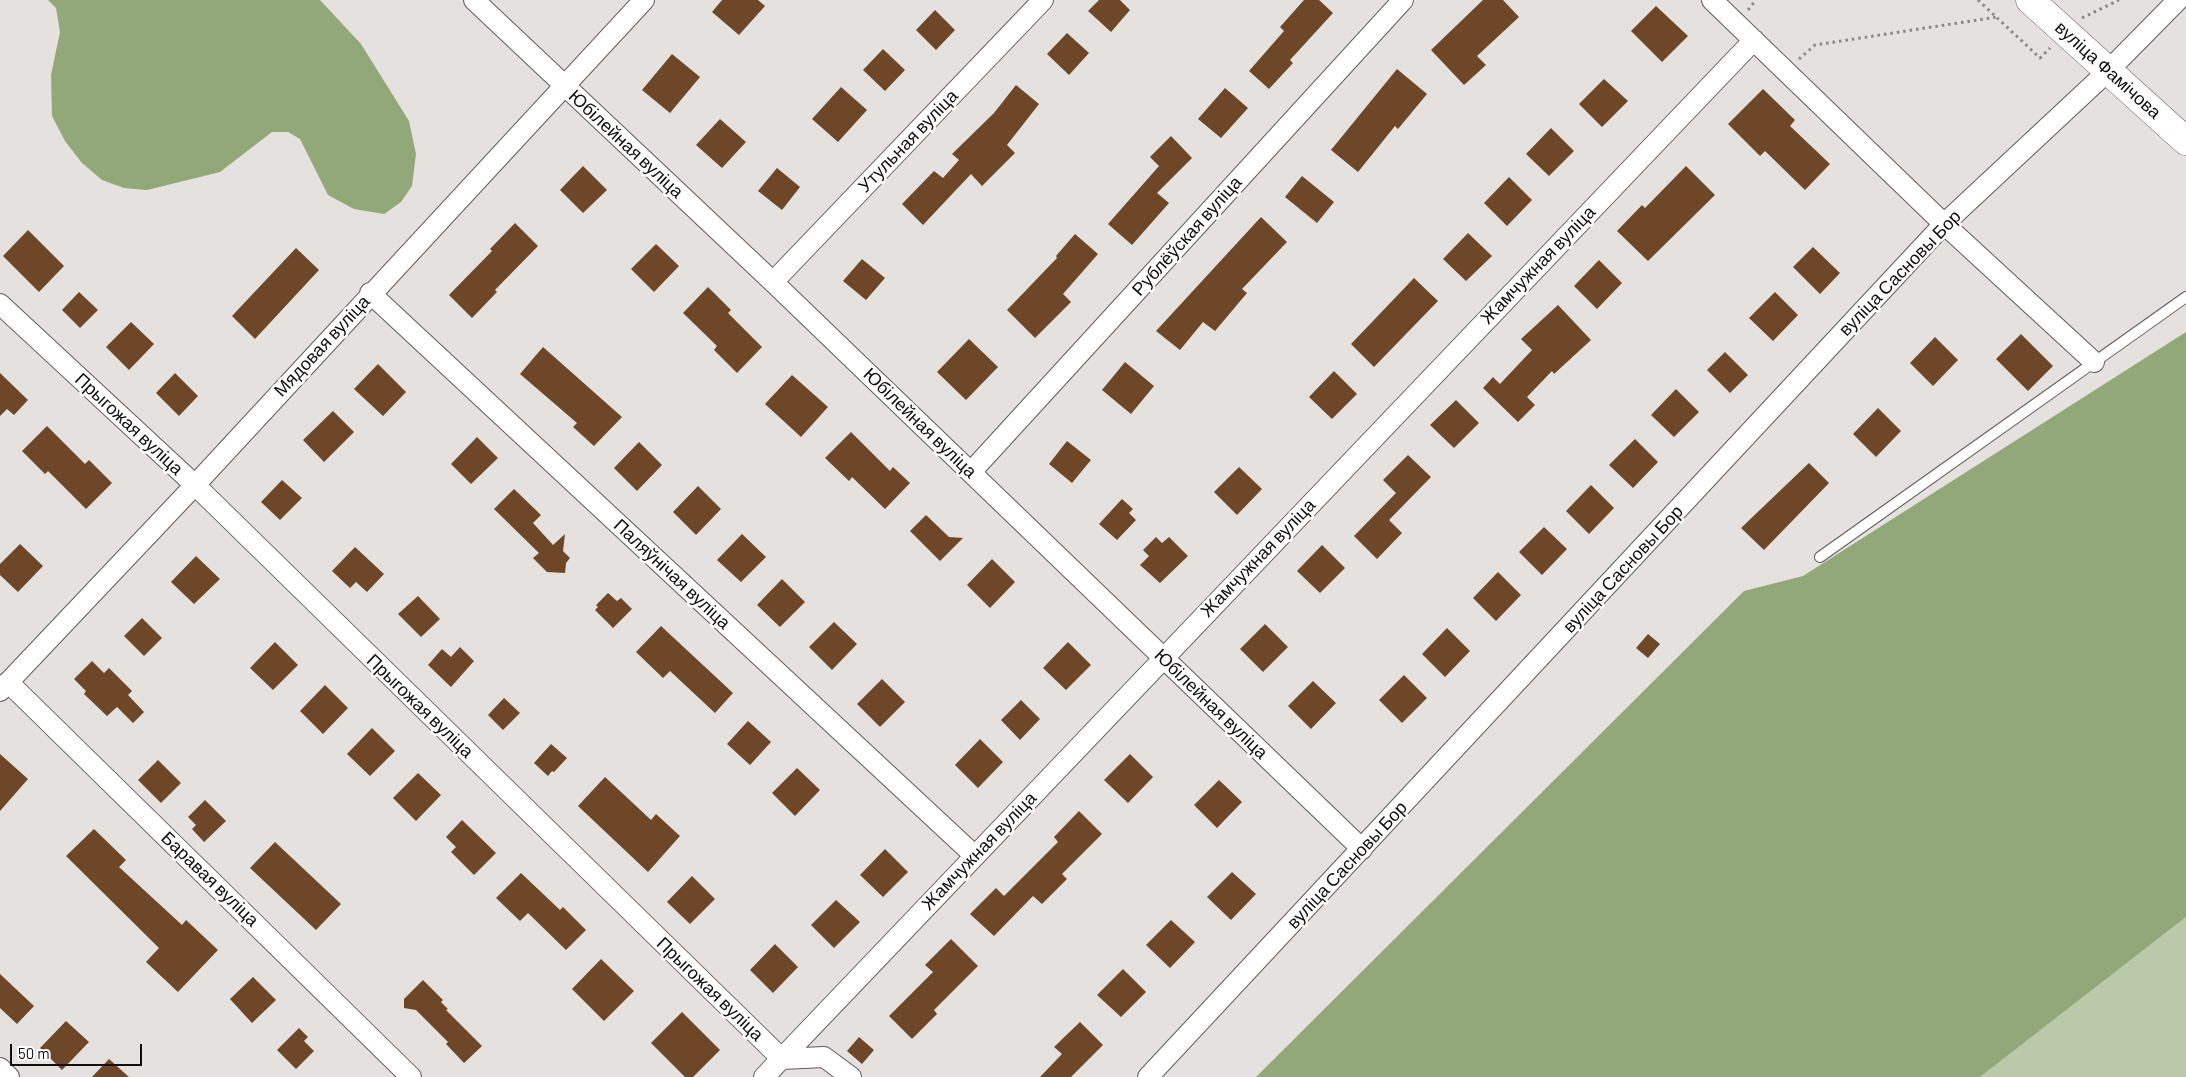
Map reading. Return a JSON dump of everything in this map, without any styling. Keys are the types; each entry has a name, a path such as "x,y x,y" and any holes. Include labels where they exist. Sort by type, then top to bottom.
{"main road":[{"name":"вуліца Фамічова","path":"2030,0 2186,141"}],"street":[{"name":"Юбілейная вуліца","path":"474,0 562,86 773,282 1362,849"},
{"name":"Мядовая вуліца","path":"4,686 644,0"},
{"name":"Утульная вуліца","path":"773,282 1043,0"},
{"name":"Рублёўская вуліца","path":"971,472 1403,0"},
{"path":"1712,0 1944,224 2094,362"},
{"name":"вуліца Сасновы Бор","path":"1148,1077 1944,224 2108,71 2178,0"},
{"name":"Жамчужная вуліца","path":"764,1077 1754,40"},
{"name":"Паляўнічая вуліца","path":"370,293 974,856"},
{"name":"Прыгожая вуліца","path":"0,304 194,484 782,1059"},
{"name":"Баравая вуліца","path":"4,686 411,1077"},
{"path":"782,1059 824,1057 851,1077"},
{"path":"0,1068 9,1077"}],"lane":[{"path":"1820,556 2186,297"}],"path":[{"path":"1785,70 1815,44 1997,18"}],"green space":[{"path":"48,0 320,0 361,44 409,121 416,154 412,186 401,202 384,214 354,209 328,195 300,139 288,132 272,132 220,172 147,190 124,188 102,180 82,163 65,141 52,116 51,75 60,32 56,8"},
{"path":"2186,332 2186,917 1980,1077 1256,1077 1744,591 1803,576"},
{"path":"2186,917 2186,1077 1980,1077"}],"building":[{"path":"722,0 758,0 765,6 739,35 712,12"},
{"path":"1099,0 1120,0 1130,10 1111,32 1088,11"},
{"path":"1304,0 1319,0 1333,13 1290,60 1293,63 1269,89 1249,71 1284,31 1280,27"},
{"path":"1483,0 1503,0 1519,17 1477,56 1486,65 1464,85 1431,50"},
{"path":"1656,6 1688,36 1662,62 1631,31"},
{"path":"935,10 955,30 936,50 916,30"},
{"path":"1067,33 1089,53 1069,75 1047,54"},
{"path":"883,49 905,70 885,91 863,70"},
{"path":"672,54 700,77 670,113 642,90"},
{"path":"1397,69 1427,94 1398,129 1395,126 1358,172 1331,150"},
{"path":"1604,79 1628,101 1602,127 1579,104"},
{"path":"1016,85 1039,104 1007,145 1015,153 982,186 971,174 923,225 902,204 934,171 943,178 959,160 952,154 994,113"},
{"path":"841,87 867,110 838,142 812,119"},
{"path":"1225,88 1248,108 1221,138 1198,119"},
{"path":"1763,89 1795,120 1790,126 1830,164 1805,190 1765,151 1760,156 1728,124"},
{"path":"720,119 746,142 722,168 696,145"},
{"path":"1551,128 1574,151 1549,176 1526,154"},
{"path":"1171,136 1192,158 1157,193 1169,203 1132,245 1108,224 1159,166 1150,157"},
{"path":"583,166 607,190 583,213 560,190"},
{"path":"1686,166 1715,195 1648,261 1617,231 1642,205 1645,208"},
{"path":"777,168 800,187 782,210 758,191"},
{"path":"1302,176 1334,202 1317,223 1285,197"},
{"path":"1509,177 1532,200 1507,226 1484,203"},
{"path":"1261,217 1287,242 1242,289 1247,293 1215,331 1203,322 1180,350 1156,331"},
{"path":"515,223 538,246 495,290 497,292 472,318 449,295 492,251 490,249"},
{"path":"28,230 64,266 39,292 3,256"},
{"path":"1468,233 1492,256 1466,281 1443,259"},
{"path":"1075,234 1098,254 1063,294 1071,302 1035,338 1007,310 1057,258 1056,256"},
{"path":"656,244 679,266 654,292 631,269"},
{"path":"1813,247 1840,273 1820,294 1793,267"},
{"path":"296,248 319,270 255,339 232,316"},
{"path":"862,259 885,278 866,300 843,281"},
{"path":"1599,260 1622,283 1597,309 1574,286"},
{"path":"1414,278 1438,301 1374,367 1351,344"},
{"path":"708,287 731,310 728,313 762,347 737,373 714,350 717,346 683,313"},
{"path":"79,292 98,310 80,328 62,310"},
{"path":"1775,292 1798,315 1773,341 1749,318"},
{"path":"1558,305 1591,340 1554,374 1552,371 1527,397 1535,405 1518,422 1483,388 1493,377 1500,384 1532,350 1521,339"},
{"path":"131,322 154,344 129,370 106,347"},
{"path":"2021,334 2053,366 2028,391 1996,359"},
{"path":"1935,337 1958,360 1933,386 1910,363"},
{"path":"969,339 998,367 966,400 937,372"},
{"path":"543,347 622,417 594,446 573,427 577,423 520,374"},
{"path":"1725,352 1748,375 1730,393 1707,370"},
{"path":"1125,362 1154,386 1131,414 1102,390"},
{"path":"378,364 406,392 383,416 354,389"},
{"path":"1334,371 1357,394 1332,419 1309,397"},
{"path":"0,373 28,400 14,415 7,409 0,416"},
{"path":"175,373 198,396 179,416 156,393"},
{"path":"792,375 828,407 801,437 765,404"},
{"path":"1676,389 1699,412 1674,437 1651,415"},
{"path":"1456,400 1479,423 1454,448 1430,425"},
{"path":"1878,408 1901,431 1876,457 1853,434"},
{"path":"333,411 354,432 324,462 303,440"},
{"path":"47,426 85,464 89,460 112,483 86,509 48,471 45,474 22,451"},
{"path":"851,432 890,471 893,467 910,483 885,509 852,477 849,481 825,458"},
{"path":"477,437 498,458 471,484 451,464"},
{"path":"1635,439 1658,462 1633,488 1609,465"},
{"path":"1067,441 1091,460 1072,483 1049,464"},
{"path":"639,442 662,465 637,491 614,468"},
{"path":"1408,455 1431,477 1389,520 1402,533 1377,559 1354,536 1396,493 1383,480"},
{"path":"1809,463 1829,483 1764,550 1741,528"},
{"path":"1239,467 1262,489 1237,515 1214,492"},
{"path":"282,480 302,498 280,520 261,502"},
{"path":"1591,485 1614,508 1589,534 1566,511"},
{"path":"698,486 721,509 696,535 673,512"},
{"path":"514,489 541,515 533,523 553,545 565,534 563,551 570,558 566,563 565,573 547,572 533,558 539,553 494,509"},
{"path":"1122,499 1133,509 1129,513 1136,520 1117,540 1099,524"},
{"path":"926,515 949,537 963,538 940,561 910,531"},
{"path":"1544,527 1567,549 1542,575 1519,552"},
{"path":"742,534 766,557 741,582 717,560"},
{"path":"1156,537 1162,543 1169,537 1188,556 1160,583 1140,565 1149,556 1143,550"},
{"path":"20,544 43,566 18,592 0,575 0,564"},
{"path":"1322,545 1345,568 1320,593 1297,571"},
{"path":"355,547 384,574 367,592 356,582 350,588 332,571"},
{"path":"196,556 220,579 194,604 171,582"},
{"path":"992,559 1015,582 990,608 967,585"},
{"path":"1498,572 1521,595 1496,621 1473,598"},
{"path":"782,579 805,602 780,627 757,605"},
{"path":"608,593 617,601 621,598 632,609 613,628 595,610 598,607 596,605"},
{"path":"418,596 440,619 421,637 398,614"},
{"path":"142,618 162,638 144,656 124,636"},
{"path":"834,622 857,644 832,670 809,647"},
{"path":"1265,624 1288,647 1263,672 1240,649"},
{"path":"661,626 733,693 715,713 670,671 663,678 636,652"},
{"path":"1447,628 1470,651 1445,677 1422,654"},
{"path":"1648,634 1660,644 1648,658 1636,648"},
{"path":"275,642 298,665 273,690 250,668"},
{"path":"1068,642 1091,665 1066,690 1043,668"},
{"path":"460,647 474,661 451,687 428,665 442,649 451,657"},
{"path":"92,661 104,673 109,668 132,691 128,695 144,712 133,723 117,707 107,716 84,694 86,691 74,679"},
{"path":"1404,675 1427,698 1402,723 1379,700"},
{"path":"882,679 905,702 880,727 857,704"},
{"path":"1313,681 1336,703 1311,729 1288,706"},
{"path":"325,685 348,708 323,734 300,711"},
{"path":"504,698 520,713 503,730 488,715"},
{"path":"1021,700 1040,719 1020,740 1001,720"},
{"path":"748,721 771,742 750,765 727,744"},
{"path":"372,728 395,751 370,776 347,754"},
{"path":"980,739 1003,762 978,788 955,765"},
{"path":"551,744 567,758 548,776 534,763"},
{"path":"0,754 28,779 0,811"},
{"path":"1130,754 1153,777 1128,803 1104,780"},
{"path":"158,760 181,783 161,803 138,780"},
{"path":"797,768 820,790 795,816 772,793"},
{"path":"418,773 441,795 416,821 393,798"},
{"path":"605,777 651,820 656,814 680,836 648,872 578,806"},
{"path":"1219,780 1242,802 1217,828 1194,805"},
{"path":"205,800 226,821 204,842 192,829 196,825 188,817"},
{"path":"1079,811 1102,834 1062,874 1067,879 1042,904 1033,896 994,936 970,914 996,888 1004,896 1058,842 1054,837"},
{"path":"462,820 496,853 474,875 451,852 456,847 446,837"},
{"path":"94,829 126,860 119,867 182,925 186,920 218,950 178,992 146,962 159,948 66,856"},
{"path":"275,842 341,904 316,930 250,868"},
{"path":"885,849 908,872 883,897 860,875"},
{"path":"1232,872 1256,894 1231,920 1207,897"},
{"path":"521,873 560,910 563,907 586,930 566,950 528,913 520,921 496,898"},
{"path":"692,876 715,899 690,924 667,902"},
{"path":"836,900 860,922 834,948 811,925"},
{"path":"1171,920 1195,942 1170,968 1146,945"},
{"path":"951,939 978,966 934,1010 937,1014 912,1039 889,1016 933,972 925,965"},
{"path":"775,944 798,967 773,993 750,970"},
{"path":"601,959 634,991 604,1021 572,989"},
{"path":"1123,969 1146,992 1121,1017 1097,995"},
{"path":"0,974 34,1006 17,1024 0,1008"},
{"path":"253,977 276,1000 252,1023 230,999"},
{"path":"423,980 443,1000 441,1002 448,1009 446,1010 482,1046 464,1063 446,1044 448,1042 416,1010 404,1008 404,999"},
{"path":"682,1012 720,1050 693,1077 685,1077 651,1043"},
{"path":"66,1021 89,1042 62,1070 40,1048"},
{"path":"1080,1022 1103,1045 1071,1077 1040,1077 1062,1054 1054,1047"},
{"path":"299,1028 308,1037 304,1041 314,1051 296,1069 277,1050"},
{"path":"859,1037 874,1050 862,1064 847,1051"},
{"path":"109,1059 129,1077 92,1077"}]}
